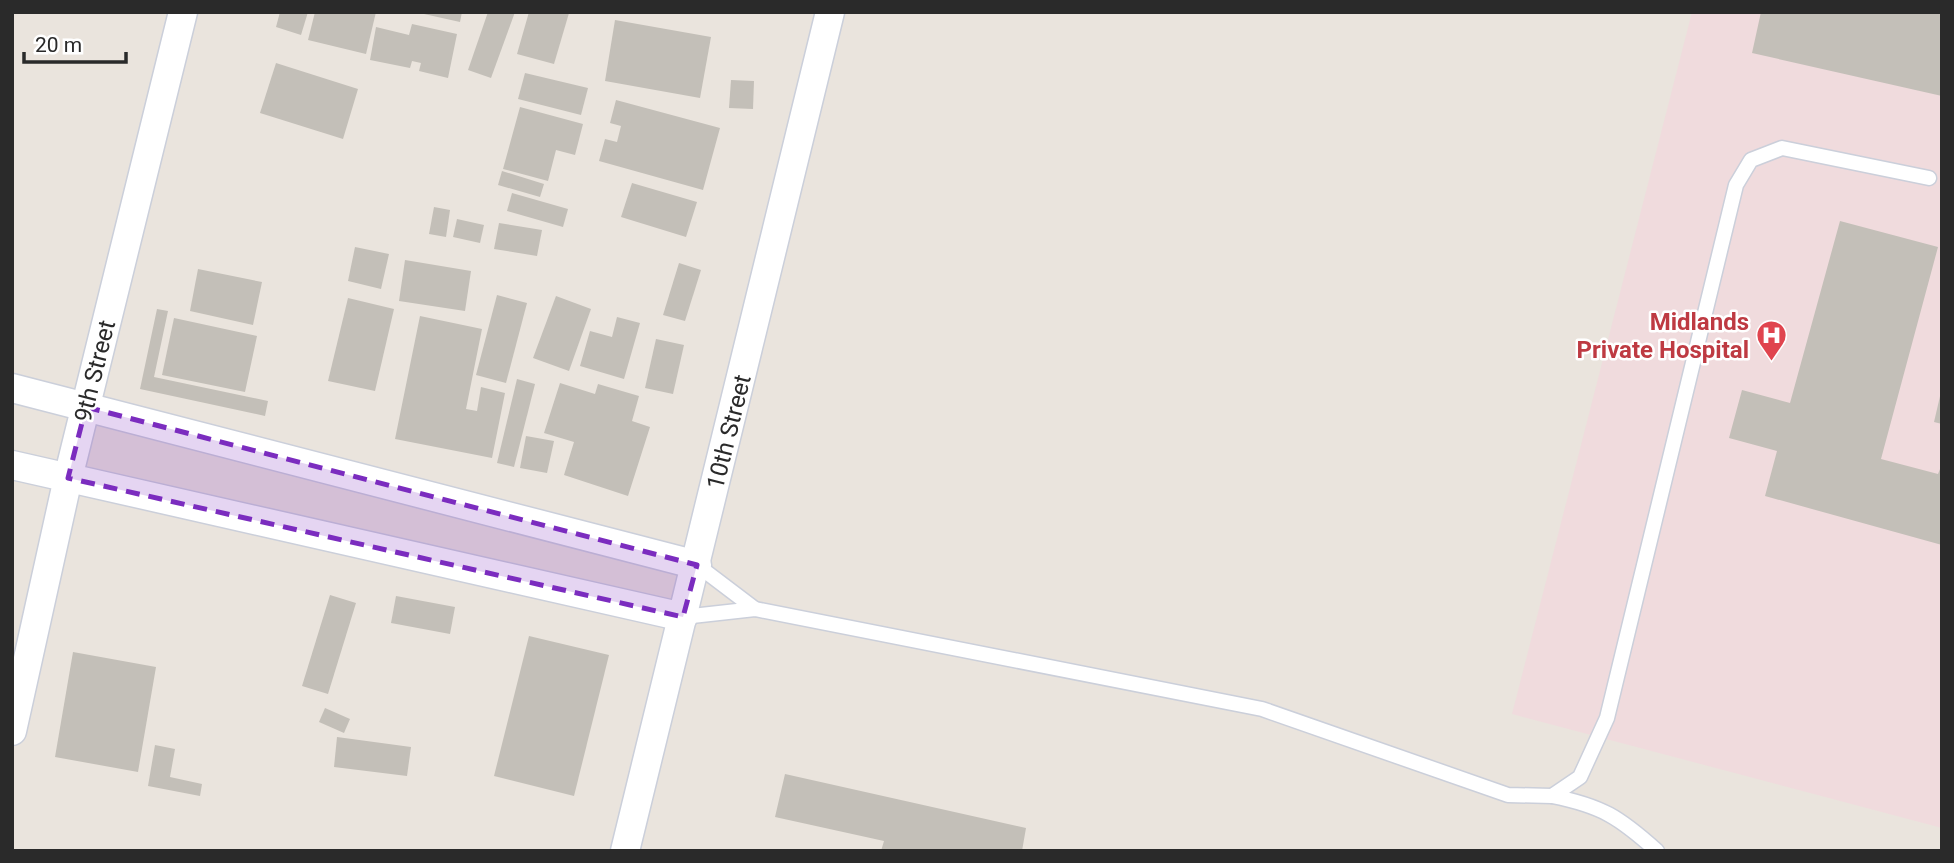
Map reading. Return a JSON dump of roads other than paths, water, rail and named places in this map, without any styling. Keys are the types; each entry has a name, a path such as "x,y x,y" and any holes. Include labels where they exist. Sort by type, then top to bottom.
{"street":[{"name":"9th Street","path":"12,731 68,478 183,12"},
{"name":"10th Street","path":"625,851 830,12"},
{"path":"12,388 696,565"},
{"path":"12,465 683,617"}],"lane":[{"path":"1552,796 1580,777 1608,718 1736,185 1751,160 1782,148 1928,178"},
{"path":"696,565 755,609"},
{"path":"683,617 755,609 1262,709 1508,795 1552,796 1592,804 1625,822 1657,851"}],"place":[{"name":"Midlands Private Hospital","path":"1772,363"}]}
